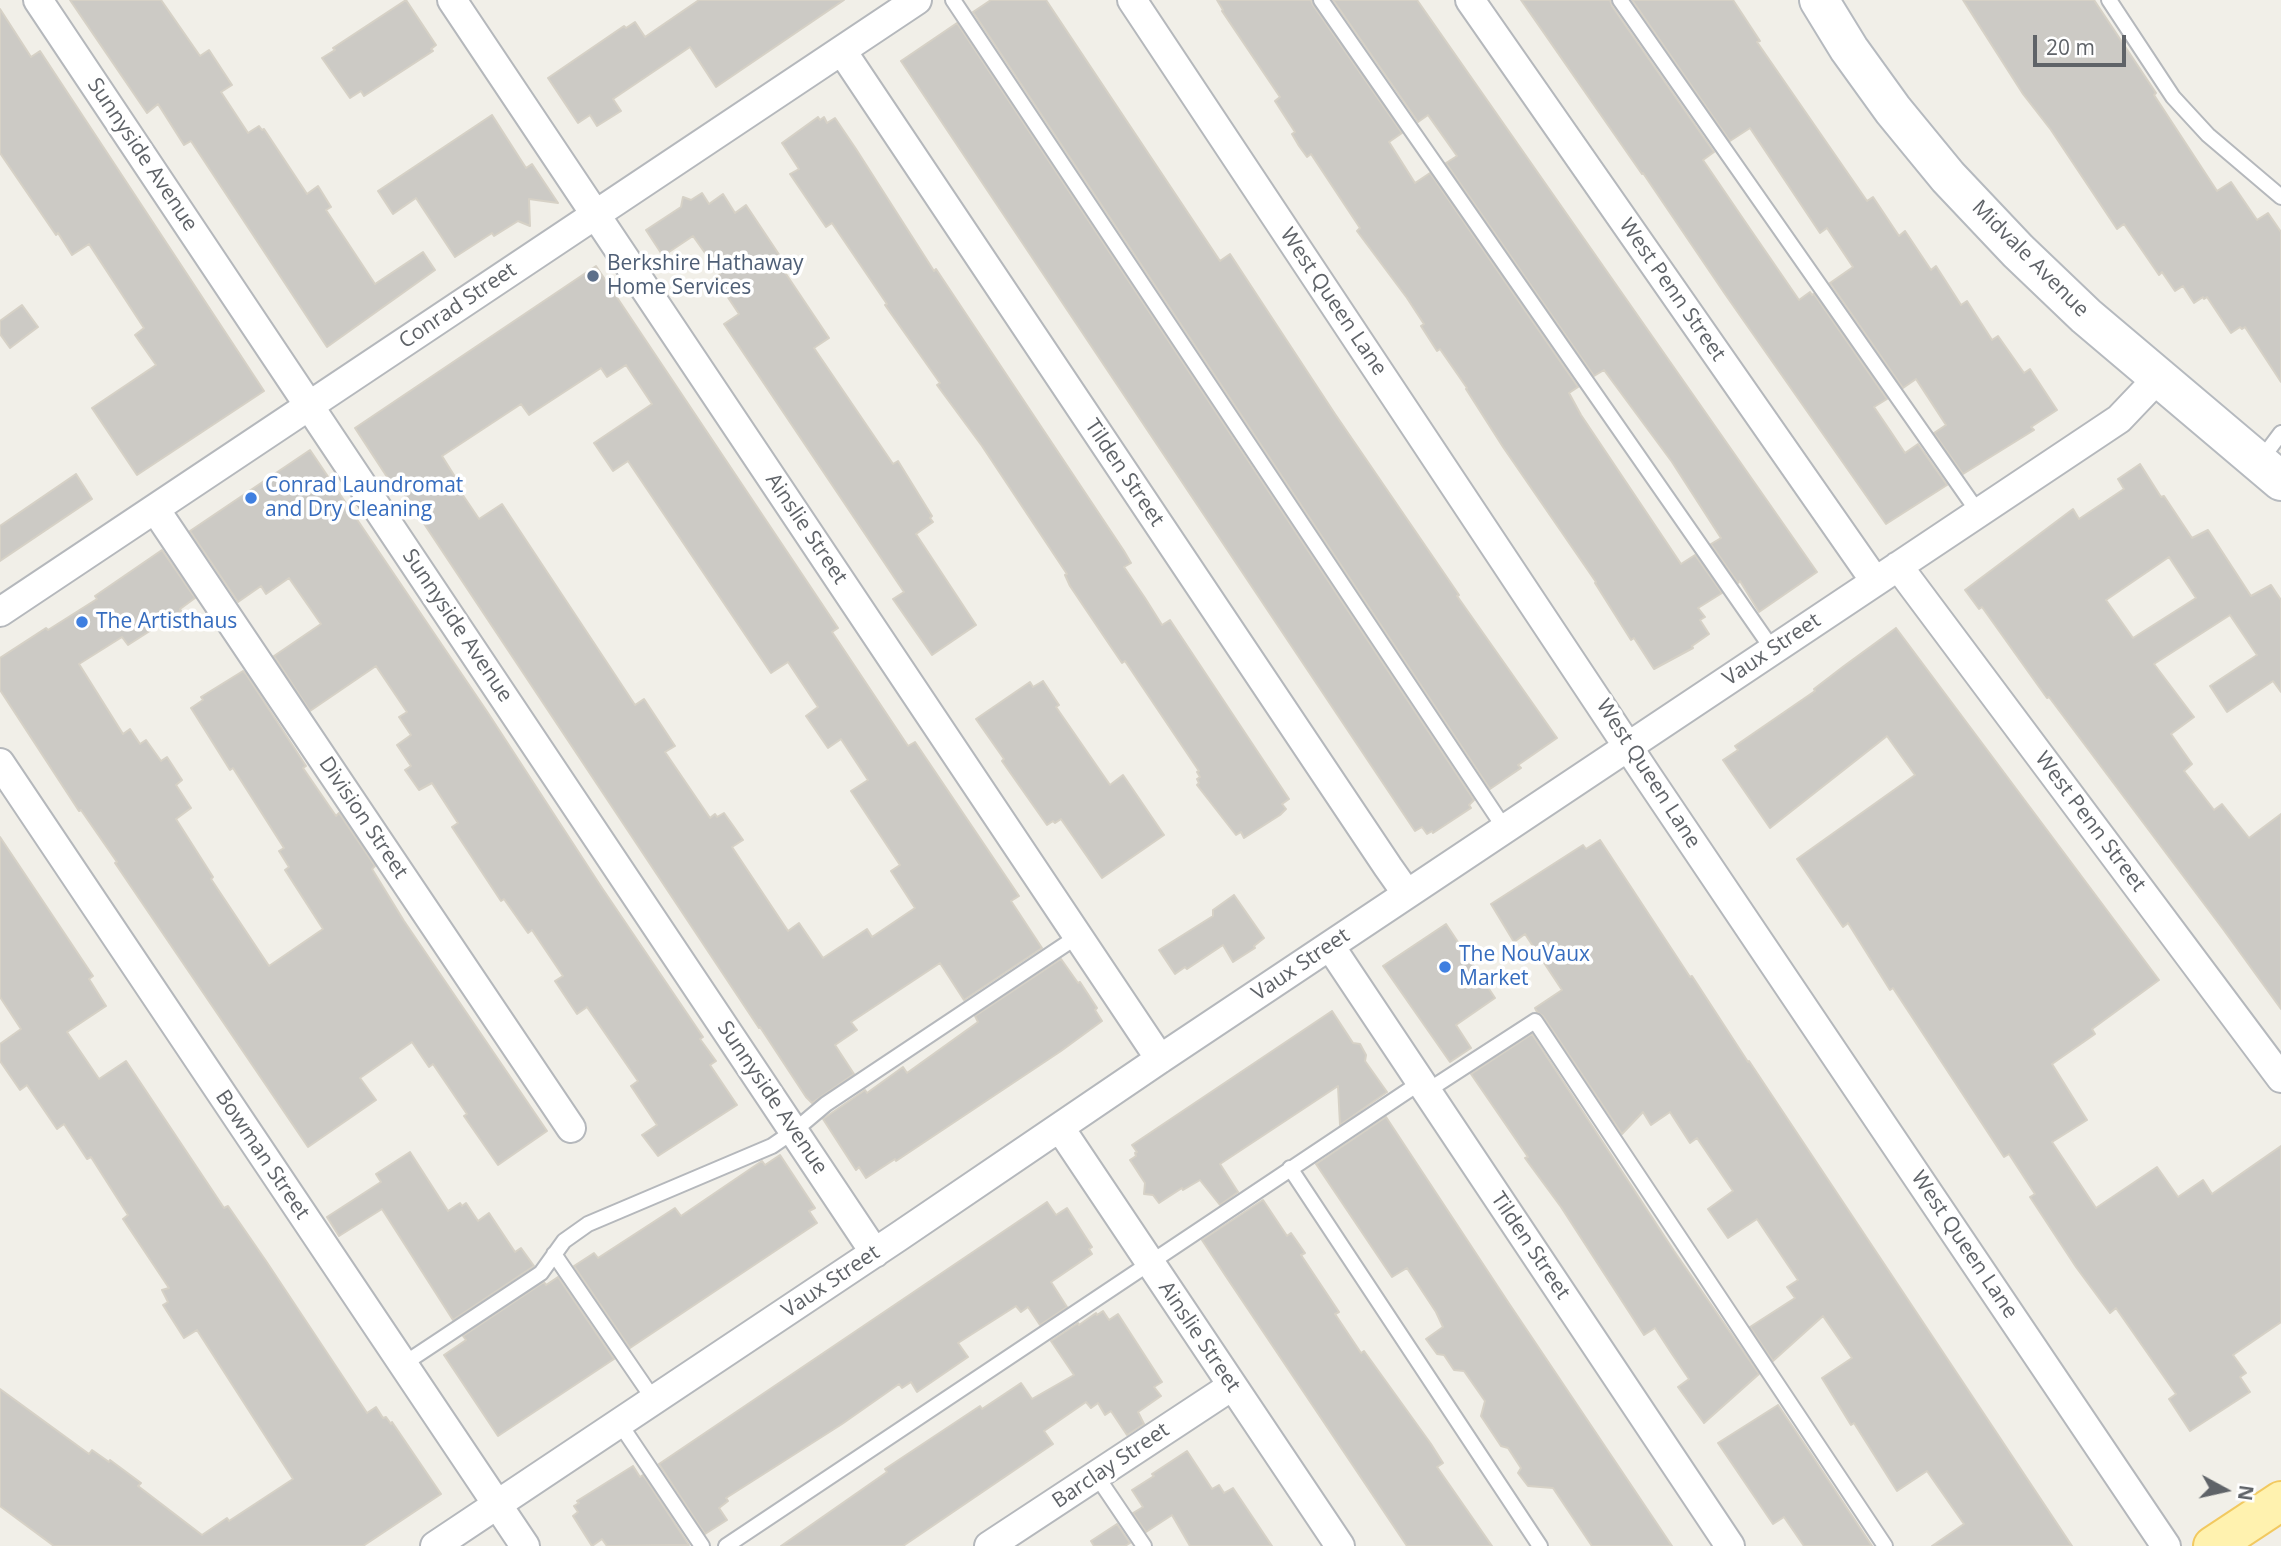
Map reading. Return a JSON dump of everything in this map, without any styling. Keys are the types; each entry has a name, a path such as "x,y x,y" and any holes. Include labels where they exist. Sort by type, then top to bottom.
{"main road":[{"path":"2213,1546 2281,1501"}],"street":[{"name":"Sunnyside Avenue","path":"38,0 875,1253"},
{"name":"Ainslie Street","path":"452,0 1160,1059"},
{"name":"Conrad Street","path":"0,612 842,51 888,8 917,0"},
{"name":"West Queen Lane","path":"1132,0 2166,1546"},
{"name":"West Penn Street","path":"1470,0 1886,573 2281,1078"},
{"name":"Midvale Avenue","path":"1819,0 1849,49 1894,110 1948,177 2018,251 2086,316 2160,377 2274,459"},
{"name":"Tilden Street","path":"842,51 1408,894"},
{"name":"Vaux Street","path":"435,1546 2119,419 2160,377"},
{"name":"Division Street","path":"155,509 571,1128"},
{"name":"Bowman Street","path":"0,763 525,1546"},
{"name":"Tilden Street","path":"1330,946 1730,1546"},
{"name":"Ainslie Street","path":"1059,1128 1340,1546"},
{"name":"Barclay Street","path":"989,1546 1232,1385"}],"lane":[{"path":"953,0 1505,829"},
{"path":"1321,0 1773,650"},
{"path":"1620,0 1978,512"},
{"path":"2109,0 2173,97 2208,135 2281,197"},
{"path":"402,1365 541,1273 564,1241 589,1224 772,1146 827,1104 1078,936"},
{"path":"726,1546 1290,1168 1535,1021 1885,1546"},
{"path":"1290,1168 1540,1546"},
{"path":"554,1254 654,1400"},
{"path":"620,1424 702,1546"},
{"path":"1096,1475 1144,1546"}],"building":[{"path":"70,0 161,0 200,56 209,50 232,85 221,92 248,133 259,126 264,129 307,194 318,186 331,207 326,210 375,284 423,252 435,270 327,347 191,141 184,145 158,104 147,113"},
{"path":"406,0 436,45 431,49 433,51 364,96 361,91 350,98 322,58"},
{"path":"699,0 844,0 716,87 690,47 613,99 621,111 597,126 590,115 578,123 548,78 624,26 626,28 635,22 645,37"},
{"path":"991,0 1046,0 1220,261 1230,254 1459,595 1457,596 1557,738 1518,765 1521,768 1490,789 973,12"},
{"path":"1217,0 1311,0 1402,133 1389,142 1415,183 1430,173 1578,387 1569,393 1581,415 1681,564 1695,555 1722,593 1698,608 1705,617 1700,620 1709,634 1692,646 1693,648 1654,669 1634,638 1631,640 1596,582 1503,447 1467,388 1440,349 1437,351 1407,298 1357,231 1360,228 1311,154 1307,157 1299,146 1292,134 1295,132 1275,101 1280,97"},
{"path":"1333,0 1417,0 1817,572 1759,612 1740,581 1738,583 1711,544 1721,538 1672,462 1604,370 1594,376 1446,163 1457,156 1428,115 1418,122"},
{"path":"1521,0 1610,0 1714,152 1703,160 1799,300 1810,292 1814,294 1887,399 1874,407 1905,453 1918,444 1947,485 1886,524"},
{"path":"1632,0 1733,0 1760,41 1757,42 1867,201 1873,197 1899,236 1905,231 1931,270 1936,266 1961,305 1967,301 1992,340 1998,336 2024,373 2030,369 2057,410 2031,427 2034,430 1963,474 1934,433 1946,425 1916,379 1903,388 1830,283 1853,267 1827,228 1820,233 1750,128 1730,141"},
{"path":"1963,0 2094,0 2217,191 2231,182 2257,220 2268,213 2281,232 2281,382 2245,327 2231,333 2207,297 2194,303 2183,286 2175,291 2162,272 2159,275 2124,224 2117,229 2051,130 2023,94"},
{"path":"0,9 31,57 40,51 264,391 137,475 92,408 156,365 135,335 144,328 89,244 72,255 0,153"},
{"path":"957,23 1474,800 1469,805 1471,808 1433,833 1432,831 1427,834 1422,827 1415,831 901,61"},
{"path":"492,115 526,168 532,164 558,203 529,199 530,226 518,221 494,236 492,233 455,257 416,198 393,214 378,191"},
{"path":"818,117 820,120 824,117 827,123 835,118 934,271 936,269 1124,551 1131,563 1124,567 1162,625 1170,620 1289,799 1282,804 1286,809 1280,815 1244,838 1241,832 1236,835 1197,785 1199,771 1125,661 1122,663 1070,586 1065,575 1067,574 982,446 937,385 940,383 832,223 826,227 790,174 799,169 782,143"},
{"path":"702,193 709,204 723,194 735,213 746,205 786,265 782,268 829,338 814,348 893,464 898,461 932,516 930,518 933,522 916,534 976,625 932,655 893,599 904,592 724,324 739,314 715,278 720,274 693,236 663,256 646,230 681,207 683,197 691,200"},
{"path":"596,266 838,628 832,632 908,746 915,742 1019,896 1011,901 1042,948 964,1000 940,963 851,1022 857,1030 835,1045 854,1074 812,1103 759,1028 395,480 391,483 355,428","holes":["626,365 652,404 594,443 613,471 628,461 771,673 788,662 818,707 806,716 828,748 841,739 868,780 851,791 900,865 891,871 915,908 872,937 867,929 823,958 799,923 788,931 732,847 743,840 724,813 710,818 665,752 675,746 644,699 635,705 502,504 479,519 454,482 457,480 442,456 521,404 529,415 601,368 607,377"]},
{"path":"22,305 38,327 10,348 0,334 0,321"},
{"path":"310,450 488,713 703,1037 700,1039 716,1061 710,1065 737,1105 658,1156 642,1135 657,1125 631,1086 638,1081 587,1007 577,1014 555,981 563,976 532,930 528,933 504,899 501,901 452,827 458,823 432,783 419,790 405,770 411,766 397,745 411,735 399,717 407,712 376,666 310,711 274,656 321,624 289,578 266,594 261,586 238,602 190,531"},
{"path":"2140,464 2192,538 2208,530 2251,596 2271,585 2281,600 2281,692 2273,681 2227,712 2210,686 2257,655 2230,615 2154,664 2194,717 2171,734 2192,764 2184,771 2214,810 2222,804 2249,838 2281,814 2281,1009 2049,697 2047,698 1982,607 1979,609 1965,590 2073,509 2079,519 2124,489 2118,479","holes":["2169,557 2196,598 2133,638 2106,600"]},
{"path":"76,474 92,499 0,561 0,526"},
{"path":"162,550 195,598 180,609 181,611 128,645 122,637 79,664 123,734 130,729 140,744 146,740 161,761 167,757 182,780 176,785 191,808 176,819 213,877 211,879 269,966 323,929 285,870 289,867 279,851 284,848 191,708 203,700 201,697 243,671 246,674 306,766 303,768 336,816 339,813 375,866 372,869 404,921 547,1131 498,1165 433,1064 429,1067 412,1042 360,1078 376,1100 308,1147 115,863 117,862 81,810 79,811 0,690 0,658 97,599 95,596"},
{"path":"1896,628 2159,980 2092,1029 2095,1034 2052,1064 2087,1120 2052,1142 2096,1208 2157,1167 2178,1197 2203,1180 2212,1194 2281,1146 2281,1322 2233,1355 2246,1373 2240,1377 2250,1392 2190,1431 2169,1399 2176,1394 2116,1308 2110,1313 2076,1267 2030,1197 2035,1194 2009,1154 2004,1157 1893,988 1890,990 1848,923 1843,927 1797,859 1915,775 1887,736 1770,828 1723,760 1738,750 1735,746 1815,691 1814,689"},
{"path":"1043,681 1059,705 1056,707 1110,785 1123,775 1164,835 1102,878 1061,819 1047,825 976,719 1030,682 1033,687"},
{"path":"0,837 93,976 89,979 106,1006 67,1032 99,1079 126,1061 224,1208 228,1206 266,1261 367,1413 376,1407 383,1418 386,1417 391,1424 392,1422 441,1494 363,1546 54,1546 0,1506 0,1389 89,1454 92,1450 109,1462 110,1460 141,1483 138,1486 202,1535 227,1518 229,1521 293,1479 197,1330 184,1338 163,1305 168,1302 162,1290 169,1288 123,1219 128,1215 91,1157 87,1159 64,1124 57,1129 27,1085 20,1090 0,1061 0,1044 21,1029 0,997"},
{"path":"1600,840 2072,1546 1932,1546 1964,1524 1927,1471 1897,1491 1854,1423 1851,1425 1822,1378 1852,1358 1823,1316 1773,1361 1750,1327 1795,1298 1787,1287 1798,1280 1757,1219 1728,1238 1708,1209 1733,1191 1697,1138 1690,1143 1670,1112 1651,1125 1643,1112 1622,1134 1543,1016 1537,1012 1535,1008 1562,990 1525,934 1514,942 1491,904 1583,845 1586,849"},
{"path":"1234,895 1264,938 1255,948 1233,962 1223,945 1175,974 1159,950 1213,916 1213,910"},
{"path":"1446,924 1495,998 1456,1025 1471,1048 1450,1062 1383,966"},
{"path":"1061,959 1078,983 1080,982 1102,1021 896,1161 895,1159 866,1178 859,1167 856,1170 823,1119 865,1090 867,1093 903,1067 907,1073 978,1022 975,1016"},
{"path":"1332,1011 1353,1043 1360,1044 1366,1055 1365,1061 1387,1092 1340,1125 1338,1086 1220,1164 1238,1192 1220,1205 1200,1180 1159,1203 1153,1195 1144,1194 1145,1183 1130,1160 1137,1152 1132,1145"},
{"path":"1532,1034 1674,1251 1759,1374 1704,1423 1678,1387 1689,1379 1655,1328 1644,1335 1471,1074"},
{"path":"1386,1117 1672,1546 1592,1546 1553,1488 1528,1486 1518,1473 1521,1468 1508,1448 1501,1446 1481,1416 1485,1401 1464,1371 1454,1370 1444,1355 1437,1354 1426,1339 1443,1327 1436,1312 1407,1268 1392,1277 1316,1164"},
{"path":"410,1152 448,1211 460,1203 462,1206 466,1203 478,1221 489,1213 515,1252 521,1248 534,1266 453,1320 382,1209 339,1236 327,1217 381,1182 376,1174"},
{"path":"780,1155 815,1208 809,1211 817,1223 630,1348 574,1266 594,1253 598,1258 675,1208 681,1216 762,1161 765,1165"},
{"path":"1263,1200 1287,1236 1291,1233 1305,1253 1301,1255 1339,1312 1335,1314 1361,1353 1364,1351 1431,1444 1443,1463 1437,1467 1492,1546 1407,1546 1227,1278 1202,1240"},
{"path":"1047,1202 1056,1215 1067,1208 1092,1247 1089,1249 1092,1254 1051,1282 1067,1307 1040,1325 1028,1307 1021,1312 1016,1306 958,1343 968,1357 917,1392 911,1382 902,1388 899,1384 726,1498 728,1501 719,1508 727,1520 705,1534 659,1464"},
{"path":"558,1277 614,1359 498,1436 444,1355 466,1340 463,1336 544,1282 546,1285"},
{"path":"1103,1311 1109,1320 1118,1314 1162,1382 1154,1387 1161,1396 1138,1412 1144,1424 1127,1435 1111,1411 1105,1415 1098,1403 1091,1408 1086,1402 1044,1431 1053,1444 903,1546 781,1546 887,1472 885,1469 980,1406 982,1409 1021,1383 1032,1399 1074,1375 1051,1341"},
{"path":"1778,1405 1872,1546 1804,1546 1784,1517 1773,1524 1718,1443"},
{"path":"1187,1451 1212,1489 1219,1485 1224,1493 1233,1488 1272,1546 1190,1546 1172,1515 1146,1532 1133,1513 1143,1507 1132,1490"},
{"path":"633,1466 640,1477 643,1475 689,1545 607,1546 602,1539 592,1546 573,1516 578,1512 574,1506 579,1503 577,1501"},
{"path":"1117,1524 1130,1543 1125,1546 1094,1546 1091,1541"}],"place":[{"name":"Berkshire Hathaway Home Services","path":"593,276"},
{"name":"Conrad Laundromat and Dry Cleaning","path":"251,498"},
{"name":"The Artisthaus","path":"82,622"},
{"name":"The NouVaux Market","path":"1445,967"}]}
